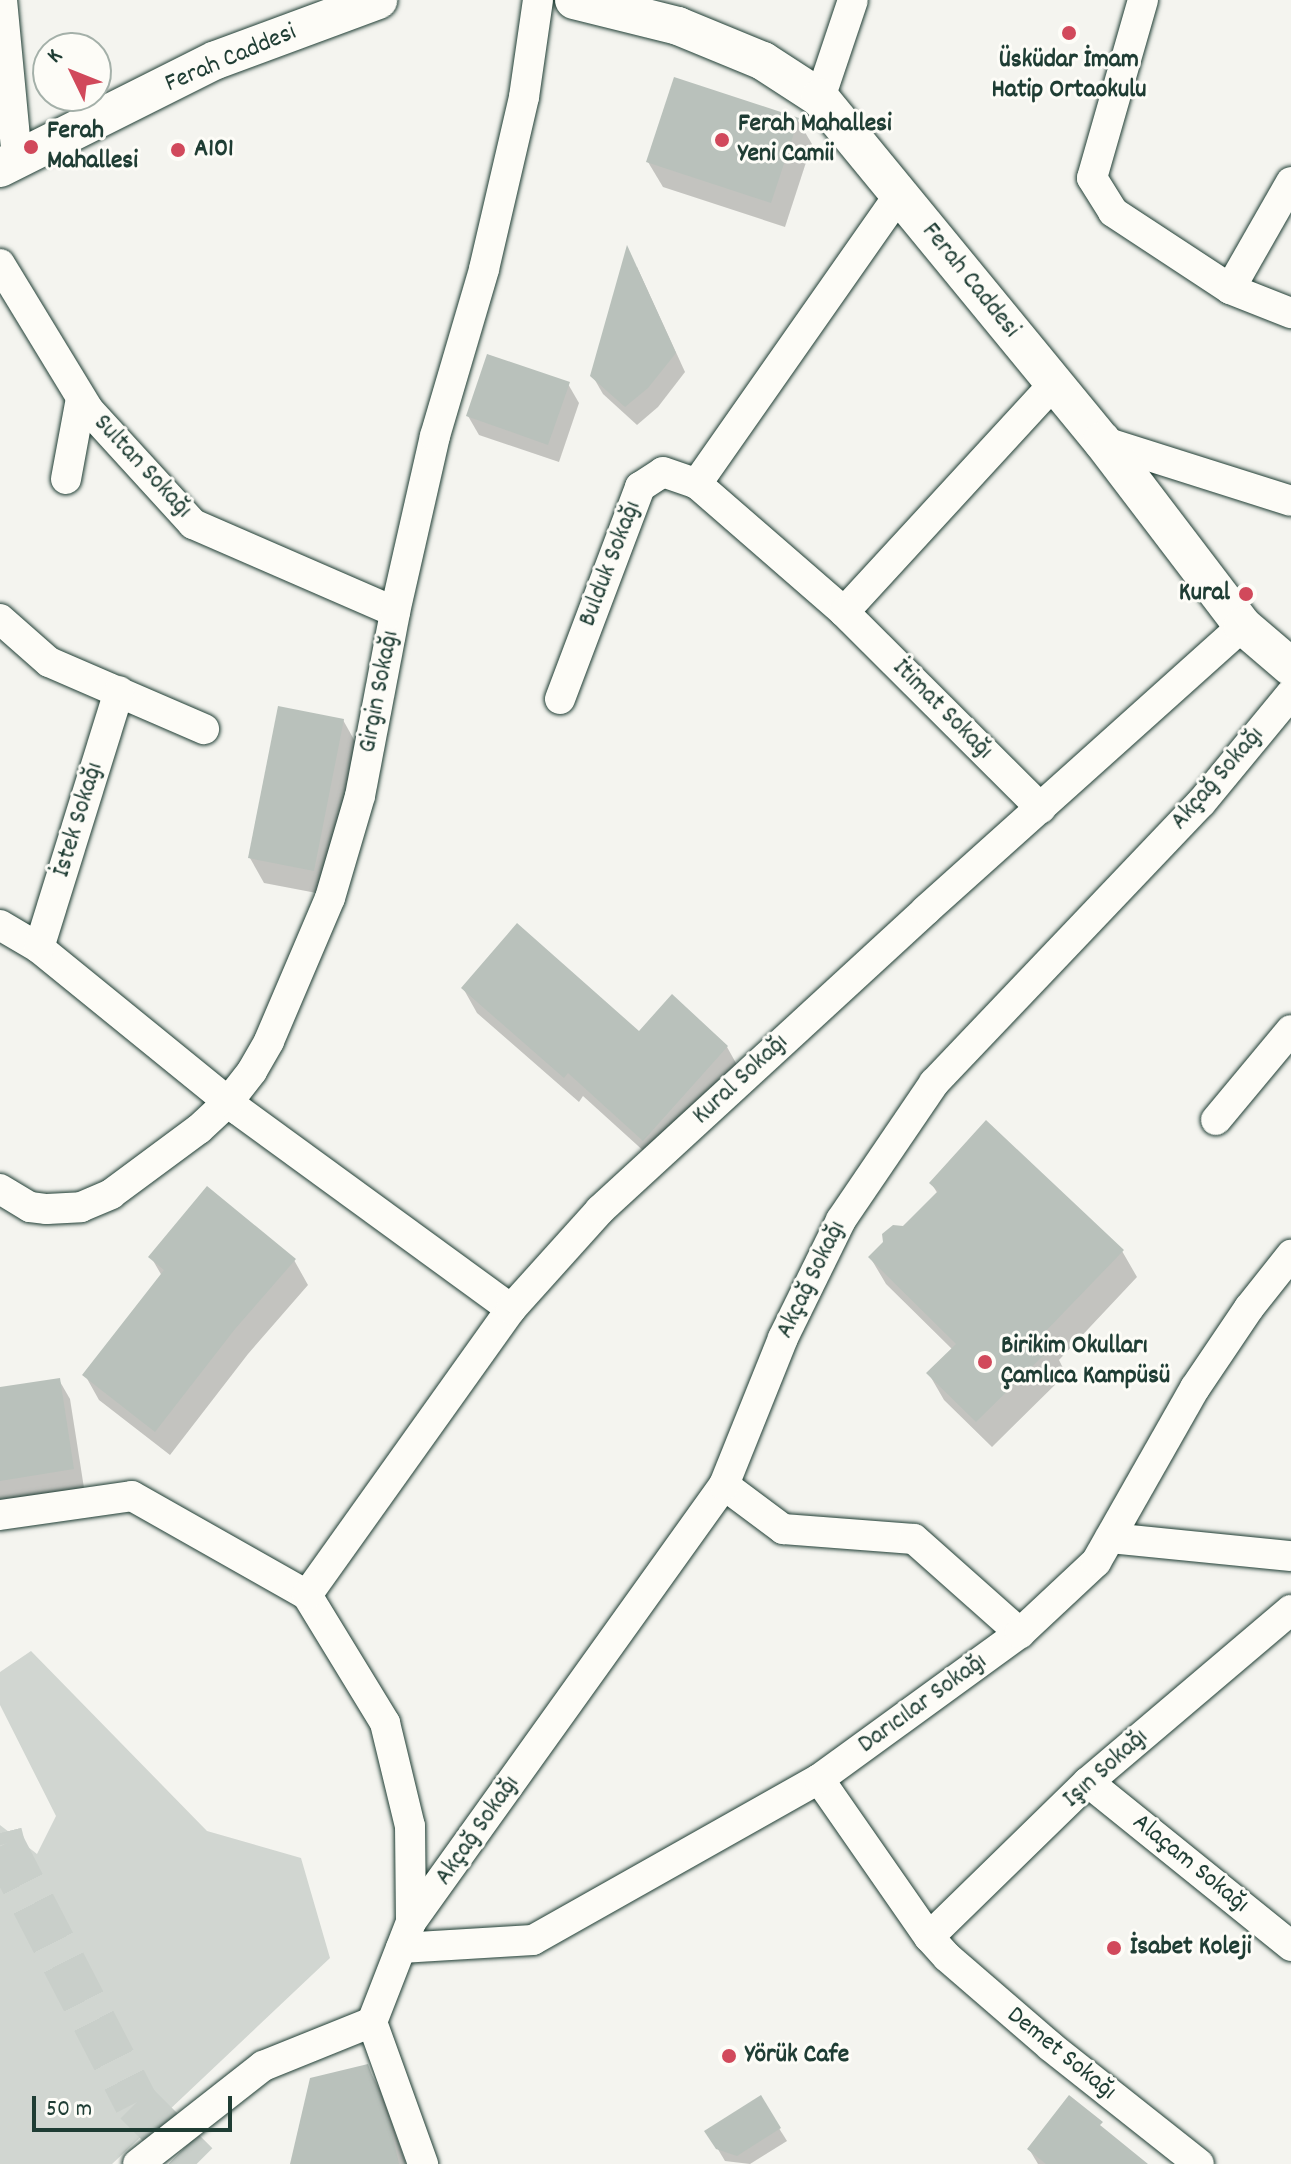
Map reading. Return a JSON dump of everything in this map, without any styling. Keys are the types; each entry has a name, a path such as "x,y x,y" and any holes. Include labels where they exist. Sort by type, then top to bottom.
{"street":[{"path":"2,0 6,168"},
{"name":"Ferah Caddesi","path":"6,168 216,60 378,0"},
{"name":"Girgin Sokağı","path":"0,1189 30,1207 47,1209 96,1201 199,1129 228,1102 252,1071 269,1041 330,898 360,796 395,612 435,436 487,255 524,97 538,0"},
{"name":"Ferah Caddesi","path":"574,0 678,26 763,61 820,98 1102,441 1243,626 1291,667"},
{"path":"820,98 853,0"},
{"path":"1143,0 1092,178 1113,212 1230,289 1291,313"},
{"path":"1230,289 1291,182"},
{"path":"697,484 899,195"},
{"name":"Sultan Sokağı","path":"0,264 81,398 193,524 395,612"},
{"path":"844,612 1054,384"},
{"path":"66,479 81,398"},
{"path":"1102,441 1291,501"},
{"name":"Bulduk Sokağı","path":"560,699 640,487 663,472 697,484"},
{"name":"İtimat Sokağı","path":"697,484 844,612 1041,808"},
{"path":"0,619 49,662 204,729"},
{"name":"Kural Sokağı","path":"307,1595 511,1309 600,1210 1243,626"},
{"name":"İstek Sokağı","path":"39,948 119,691"},
{"name":"Akçağ Sokağı","path":"406,1935 724,1485 783,1338 841,1220 934,1083 1058,948 1201,803 1291,694"},
{"path":"0,925 39,948 228,1102 511,1309"},
{"path":"1216,1120 1291,1030"},
{"name":"Darıcılar Sokağı","path":"406,1935 533,1940 819,1779 1020,1633 1096,1562 1195,1388 1249,1308 1291,1255"},
{"path":"724,1485 783,1529 914,1539 1020,1633"},
{"path":"0,1515 132,1496 307,1595 385,1723 410,1826 406,1935 372,2022 423,2164"},
{"path":"1110,1538 1291,1556"},
{"name":"Işın Sokağı","path":"929,1937 1088,1782 1291,1610"},
{"name":"Demet Sokağı","path":"819,1779 929,1937 965,1974 1199,2164"},
{"name":"Alaçam Sokağı","path":"1088,1782 1291,1946"},
{"path":"138,2164 263,2066 372,2022"}],"shaded area":[{"path":"31,1651 207,1831 301,1858 330,1958 112,2164 0,2164 0,1825 37,1854 56,1816 0,1705 0,1672"}],"building":[{"name":"Ferah Mahallesi Yeni Camii","path":"674,77 799,118 771,203 646,162"},
{"path":"627,245 676,353 648,388 625,407 590,376"},
{"path":"487,354 570,382 548,445 466,416"},
{"path":"278,706 344,719 314,871 248,858"},
{"path":"517,923 639,1031 672,994 728,1046 643,1141 568,1073 564,1078 461,988"},
{"path":"986,1120 1124,1250 1042,1335 1053,1346 976,1422 926,1373 956,1344 868,1257 883,1242 882,1234 893,1225 903,1226 938,1191 929,1183"},
{"path":"207,1186 296,1259 235,1329 155,1432 82,1375 164,1270 148,1257"},
{"path":"60,1378 74,1469 0,1481 0,1387"},
{"path":"368,2064 391,2129 399,2164 290,2164 310,2078"},
{"path":"761,2095 781,2128 737,2156 716,2149 704,2131"},
{"path":"1069,2095 1148,2164 1046,2164 1027,2149"}],"tunnel":[{"path":"0,1833 3,1845 136,2103 197,2164"}],"place":[{"name":"Üsküdar İmam Hatip Ortaokulu","path":"1069,33"},
{"name":"Ferah Mahallesi Yeni Camii","path":"722,140"},
{"name":"Ferah Mahallesi","path":"31,147"},
{"name":"A101","path":"178,150"},
{"name":"Kural","path":"1246,594"},
{"name":"Birikim Okulları Çamlıca Kampüsü","path":"985,1362"},
{"name":"İsabet Koleji","path":"1114,1948"},
{"name":"Yörük Cafe","path":"729,2056"}]}
